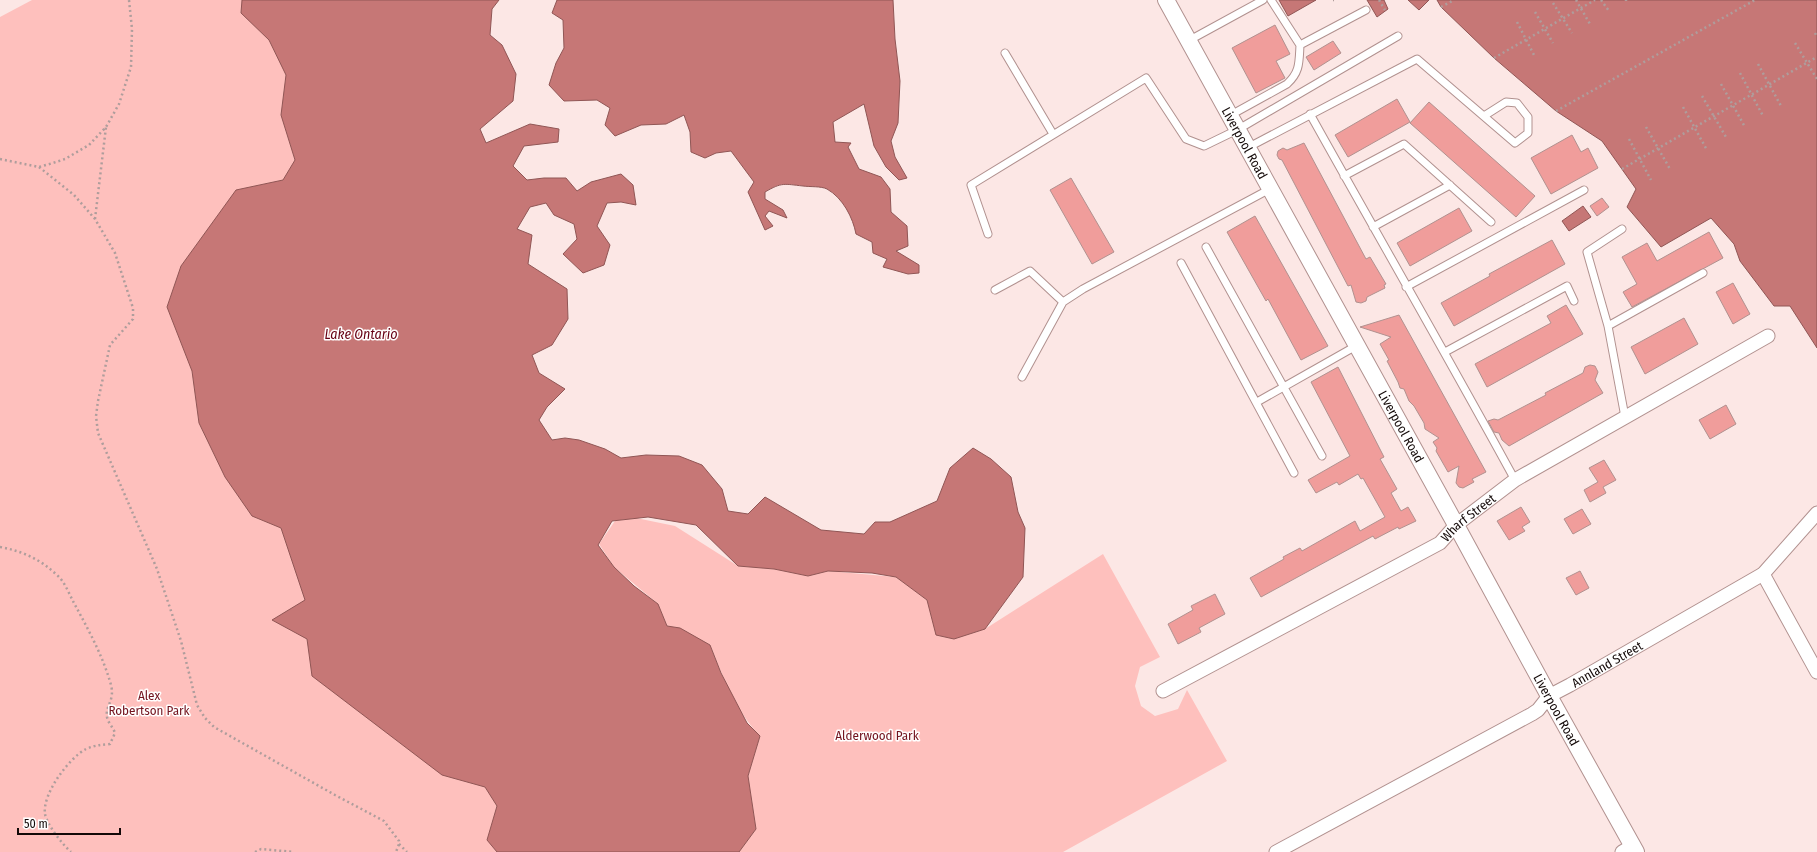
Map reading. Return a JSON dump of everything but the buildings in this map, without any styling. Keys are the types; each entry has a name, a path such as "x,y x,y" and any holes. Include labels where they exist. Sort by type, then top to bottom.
{"street":[{"name":"Liverpool Road","path":"1170,1 1188,41 1456,525 1630,850"},
{"name":"Wharf Street","path":"1163,690 1440,543 1456,525 1515,480 1768,336"},
{"name":"Annland Street","path":"1276,852 1532,714 1538,710 1548,696 1570,685 1763,574 1817,513"},
{"path":"1763,574 1817,672"}],"lane":[{"path":"1188,41 1263,0"},
{"path":"1229,116 1286,84 1294,77 1299,61 1300,45 1271,0"},
{"path":"1300,45 1366,10"},
{"path":"988,234 971,185 1146,78 1186,139 1204,146 1237,130 1398,36"},
{"path":"1004,53 1053,134"},
{"path":"1247,148 1417,59 1515,143 1528,133 1528,117 1517,103 1506,102 1484,116"},
{"path":"1310,114 1406,287 1445,352 1515,480"},
{"path":"1344,176 1404,144 1491,222"},
{"path":"1373,227 1450,185"},
{"path":"1022,377 1063,302 1083,289 1270,189"},
{"path":"1406,287 1584,190"},
{"path":"1622,229 1587,252 1608,326 1625,417"},
{"path":"1206,247 1322,456"},
{"path":"1181,263 1294,473"},
{"path":"995,290 1030,271 1063,302"},
{"path":"1608,326 1703,272"},
{"path":"1445,352 1567,286 1574,301"},
{"path":"1257,402 1356,346"}],"path":[{"path":"39,167 65,159 89,145 106,127 119,104 131,68 132,29 129,0"},
{"path":"1379,0 1385,10"},
{"path":"1441,7 1454,0"},
{"path":"1576,0 1590,24"},
{"path":"1494,58 1595,0"},
{"path":"1602,0 1609,11"},
{"path":"1556,111 1755,0"},
{"path":"1553,3 1572,33"},
{"path":"1535,12 1553,43"},
{"path":"1517,22 1534,54"},
{"path":"1815,33 1817,37"},
{"path":"1795,44 1817,79"},
{"path":"1622,169 1817,57"},
{"path":"1758,64 1781,106"},
{"path":"1740,73 1763,116"},
{"path":"1721,84 1745,127"},
{"path":"1702,96 1726,137"},
{"path":"1683,107 1707,150"},
{"path":"95,219 106,127"},
{"path":"1646,127 1670,169"},
{"path":"1629,139 1651,180"},
{"path":"0,158 39,167 74,195 95,219 115,253 134,313 133,319 110,345 98,401 96,416 98,434 157,569 181,641 197,705 214,727 384,821 397,837 399,844 407,852"},
{"path":"0,547 23,552 37,559 61,579 88,630 110,684 112,698 107,719 115,733 112,741 110,744 95,745 85,750 60,776 49,793 45,815 55,832 71,852"},
{"path":"396,852 399,844"},
{"path":"255,852 261,849 294,852"}],"green space":[{"name":"Alex Robertson Park","path":"32,0 282,0 319,126 281,528 293,563 440,735 550,852 0,852 0,17"},
{"name":"Alderwood Park","path":"636,518 675,526 738,566 774,569 808,576 828,571 896,577 927,600 937,635 954,639 985,629 1103,554 1160,657 1140,667 1135,686 1141,706 1155,716 1178,709 1187,690 1227,761 1063,852 739,852 756,829 748,776 760,736 751,726 737,705 710,645 667,626 658,604 614,567 599,544 615,521"}],"water":[{"name":"Lake Ontario","path":"242,0 499,0 492,9 490,35 502,45 516,74 513,101 480,129 486,143 530,124 559,129 558,142 524,146 513,166 527,180 566,178 577,191 591,182 621,174 633,185 636,205 621,202 607,203 597,226 610,245 604,265 583,273 563,254 577,239 574,224 554,215 546,203 530,207 517,229 532,235 528,264 567,289 568,319 552,345 532,355 539,373 565,389 547,407 539,420 552,440 565,438 579,440 605,449 621,458 646,455 679,456 702,465 722,489 728,511 748,514 765,497 821,530 864,534 875,522 890,522 937,501 950,468 973,448 991,459 1011,477 1018,512 1025,528 1023,577 985,629 954,639 936,635 927,600 896,577 872,573 828,571 808,576 774,569 738,566 696,525 648,517 612,521 598,545 614,567 634,586 658,604 667,626 680,628 710,645 721,673 747,723 760,736 748,776 756,829 739,852 497,852 487,840 497,806 485,787 442,775 312,676 307,639 272,620 305,600 281,528 252,516 225,477 199,423 192,371 167,307 181,266 236,190 283,180 295,160 281,115 286,75 269,40 241,13"},
{"path":"557,0 893,0 895,39 900,81 898,123 891,141 895,157 907,178 899,180 886,167 874,146 864,104 833,122 835,142 851,143 848,147 859,169 881,177 890,189 891,212 907,226 908,246 896,251 919,265 919,273 908,274 883,267 887,259 873,253 872,242 856,234 850,215 842,203 833,193 825,188 783,184 765,192 765,199 783,210 787,218 769,211 765,216 773,226 765,230 748,192 754,182 731,151 716,153 705,158 691,152 690,132 684,115 666,124 641,125 615,136 605,125 610,108 597,100 564,101 549,85 556,63 564,48 563,20 552,13"},
{"path":"1279,0 1316,0 1288,16"},
{"path":"1367,0 1384,0 1388,9 1377,17"},
{"path":"1408,0 1429,0 1419,10"},
{"path":"1437,0 1817,0 1817,348 1790,306 1774,306 1740,261 1734,244 1711,218 1661,247 1627,207 1636,189 1602,141 1556,111 1494,58 1441,7"},
{"path":"1583,206 1591,217 1569,231 1562,221"}]}
